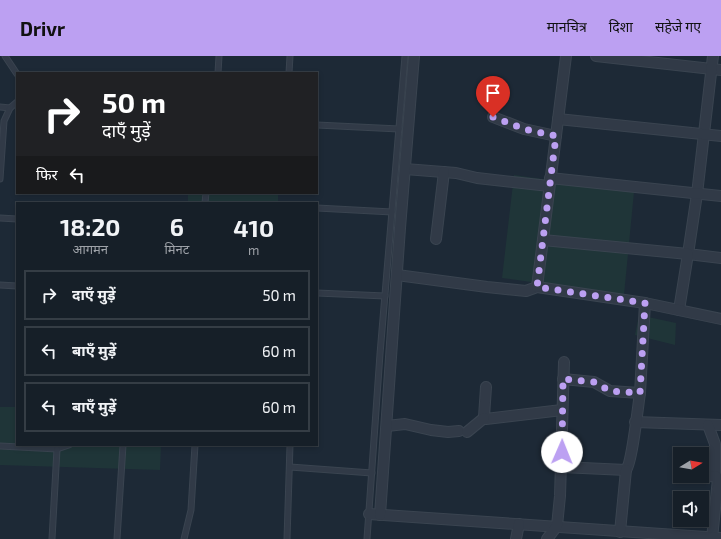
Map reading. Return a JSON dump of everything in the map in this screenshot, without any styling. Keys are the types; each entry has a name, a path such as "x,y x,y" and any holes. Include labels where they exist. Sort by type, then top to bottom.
{"street":[{"path":"380,515 387,426 390,296 397,275 414,56"},
{"path":"537,287 566,56"},
{"path":"596,56 716,69"},
{"path":"679,310 697,194 704,134 716,69 713,56"},
{"path":"493,117 524,129 556,136"},
{"path":"558,119 721,136"},
{"path":"405,169 456,173 477,178 550,182 721,196"},
{"path":"436,239 444,172"},
{"path":"542,240 721,258"},
{"path":"397,275 487,287 526,290 537,287 645,303 721,319"},
{"path":"620,532 626,470 632,448 640,393 645,303"},
{"path":"547,539 558,526 564,362"},
{"path":"563,379 594,382 610,391 640,393"},
{"path":"484,418 486,387"},
{"path":"387,426 405,424 431,430 448,432 463,431 484,418 488,419 562,410"},
{"path":"636,422 721,426"},
{"path":"369,514 558,526 609,535 620,532 715,538 718,478 715,476 715,444 708,425"},
{"path":"561,468 626,470"},
{"path":"709,476 715,476"},
{"path":"516,539 519,524"},
{"path":"542,525 542,539"}],"lane":[{"path":"5,56 16,72"},
{"path":"218,72 219,56"},
{"path":"289,72 290,56"},
{"path":"367,539 372,473 390,296 392,212 405,56"},
{"path":"0,179 4,121 10,108 16,103"},
{"path":"0,107 10,108"},
{"path":"318,125 399,128"},
{"path":"318,208 392,212"},
{"path":"0,218 16,219"},
{"path":"0,285 16,286"},
{"path":"318,293 390,296"},
{"path":"0,446 59,447 52,539"},
{"path":"117,539 123,446"},
{"path":"184,539 191,510 195,446"},
{"path":"287,539 290,446"},
{"path":"290,467 372,473"}],"green space":[{"path":"514,175 634,192 624,295 502,278"},
{"path":"188,194 278,194 278,202 188,202"},
{"path":"639,315 676,323 675,345 635,335"},
{"path":"0,407 16,407 16,446 161,446 160,470 0,465"}],"route":[{"path":"493,117 524,129 556,136 537,287 645,303 640,393 610,391 594,382 563,379 562,452"}]}
